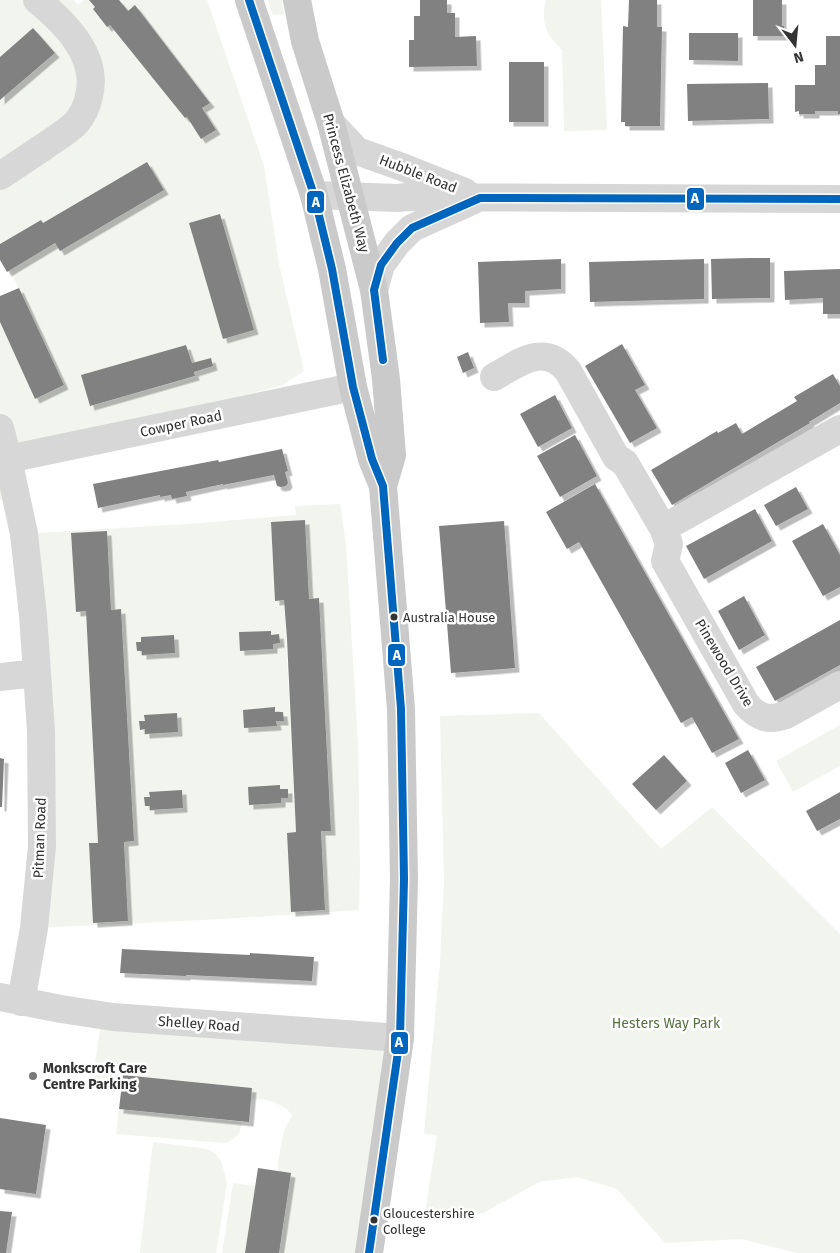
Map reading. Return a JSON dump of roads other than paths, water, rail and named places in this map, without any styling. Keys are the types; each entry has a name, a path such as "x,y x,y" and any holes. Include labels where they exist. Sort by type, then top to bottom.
{"main road":[{"name":"Princess Elizabeth Way","path":"249,0 314,195 332,269 353,388 372,459 383,486 400,695 404,879 400,1038 369,1253"},
{"name":"Princess Elizabeth Way","path":"297,0 304,41 331,123 350,158 350,196 374,290 386,378 392,455 383,486"}],"street":[{"path":"0,176 66,132 83,113 88,103 91,75 86,55 62,24 37,0"},
{"path":"314,195 350,158"},
{"name":"Hubble Road","path":"350,158 402,167 480,198"},
{"name":"Hubble Road","path":"314,195 398,198 840,199"},
{"name":"Hubble Road","path":"374,290 381,266 396,243 412,228 480,198"},
{"name":"Pinewood Drive","path":"494,377 532,357 542,356 552,358 561,363 568,371 616,457 625,463 663,528 669,544 665,562 751,710 763,717 778,718 840,685"},
{"name":"Cowper Road","path":"8,459 353,388"},
{"name":"Pitman Road","path":"0,428 24,534 32,606 42,747 42,846 34,928 10,999"},
{"path":"663,528 840,429"},
{"path":"0,677 37,673"},
{"name":"Shelley Road","path":"10,999 113,1018 400,1038"}],"place":[{"name":"Australia House","path":"394,617"},
{"name":"Monkscroft Care Centre Parking","path":"33,1076"},
{"name":"Gloucestershire College","path":"374,1220"}],"park label":[{"name":"Hesters Way Park","path":"666,1023"}]}
